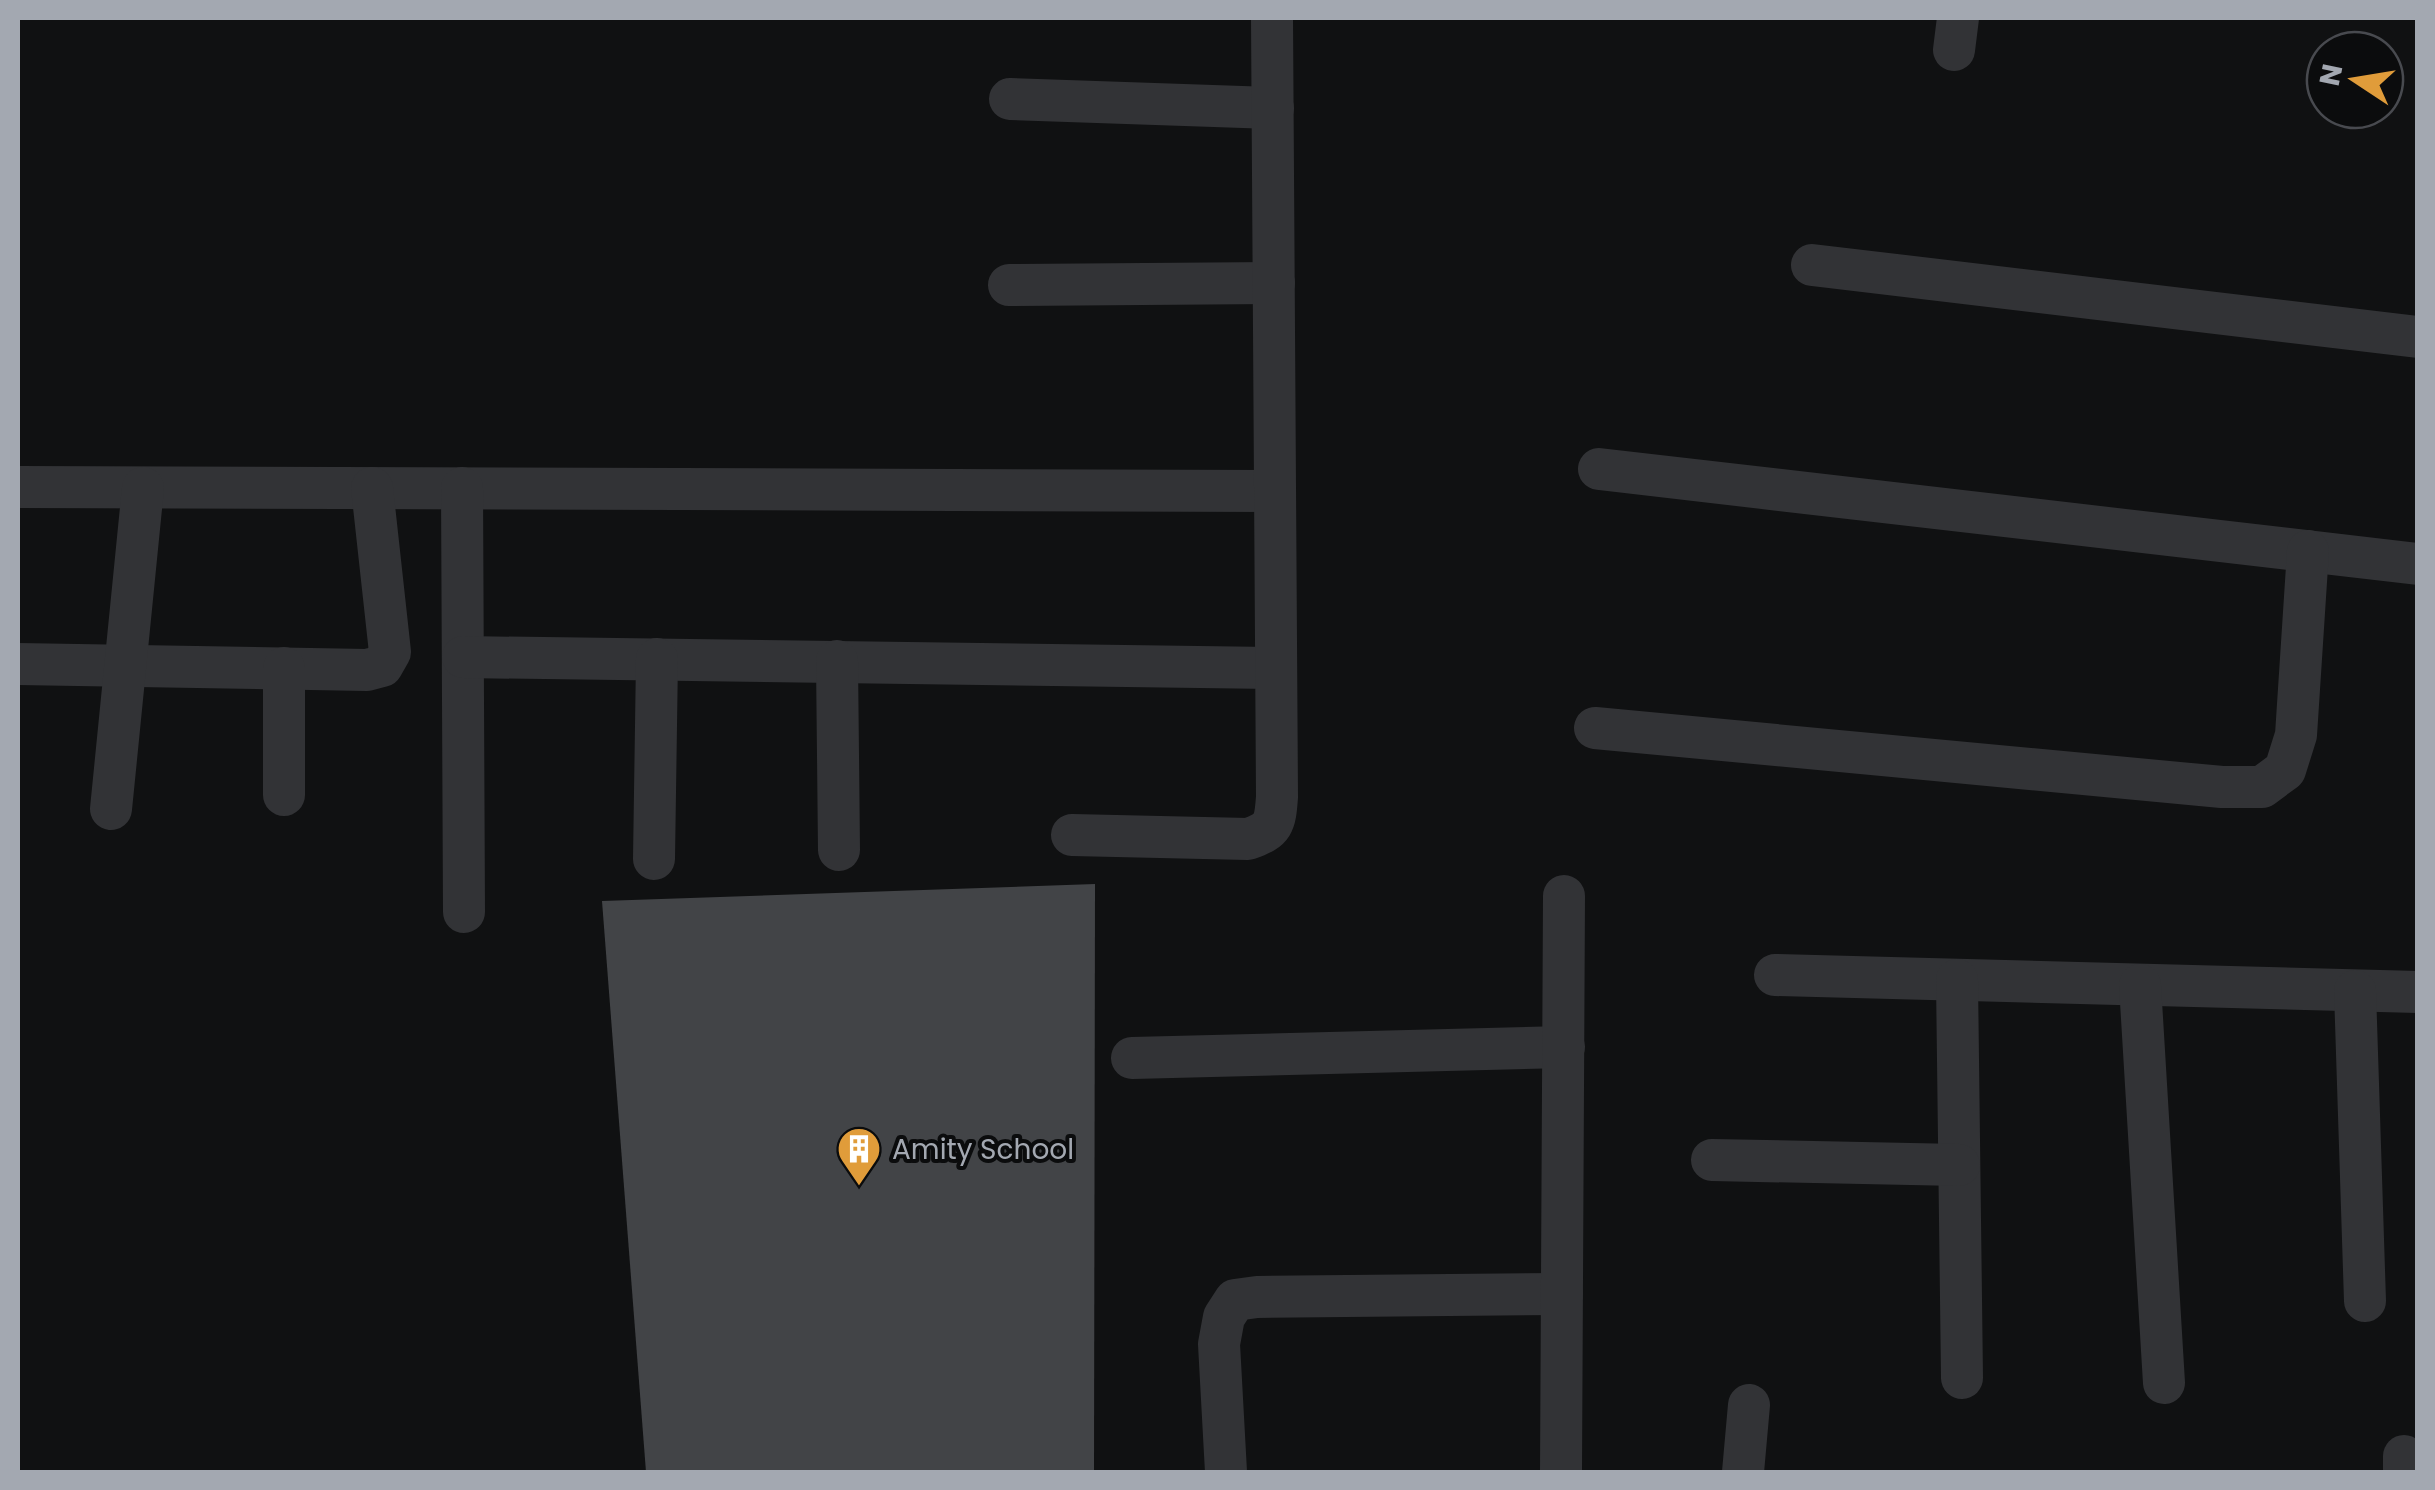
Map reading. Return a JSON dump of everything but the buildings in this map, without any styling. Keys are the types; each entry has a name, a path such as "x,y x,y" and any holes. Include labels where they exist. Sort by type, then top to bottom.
{"street":[{"path":"1072,834 1248,839 1266,833 1276,820 1272,18"},
{"path":"1010,98 1272,108"},
{"path":"1812,265 2418,337"},
{"path":"1009,285 1274,283"},
{"path":"1598,469 2418,564"},
{"path":"18,486 1275,490"},
{"path":"111,809 143,488"},
{"path":"18,664 367,670 382,666 390,652 372,488"},
{"path":"462,488 464,912"},
{"path":"1596,728 2222,787 2262,786 2285,770 2296,735 2308,551"},
{"path":"463,656 1276,668"},
{"path":"654,859 657,658"},
{"path":"837,661 839,850"},
{"path":"284,668 284,795"},
{"path":"1561,1472 1564,896"},
{"path":"1775,974 2418,992"},
{"path":"1957,980 1962,1378"},
{"path":"2140,985 2164,1383"},
{"path":"2355,990 2365,1301"},
{"path":"1132,1058 1564,1047"},
{"path":"1712,1160 1960,1165"},
{"path":"1226,1472 1219,1344 1224,1317 1235,1300 1562,1294"},
{"path":"1743,1472 1748,1405"}],"place":[{"name":"Amity School","path":"859,1187"}]}
